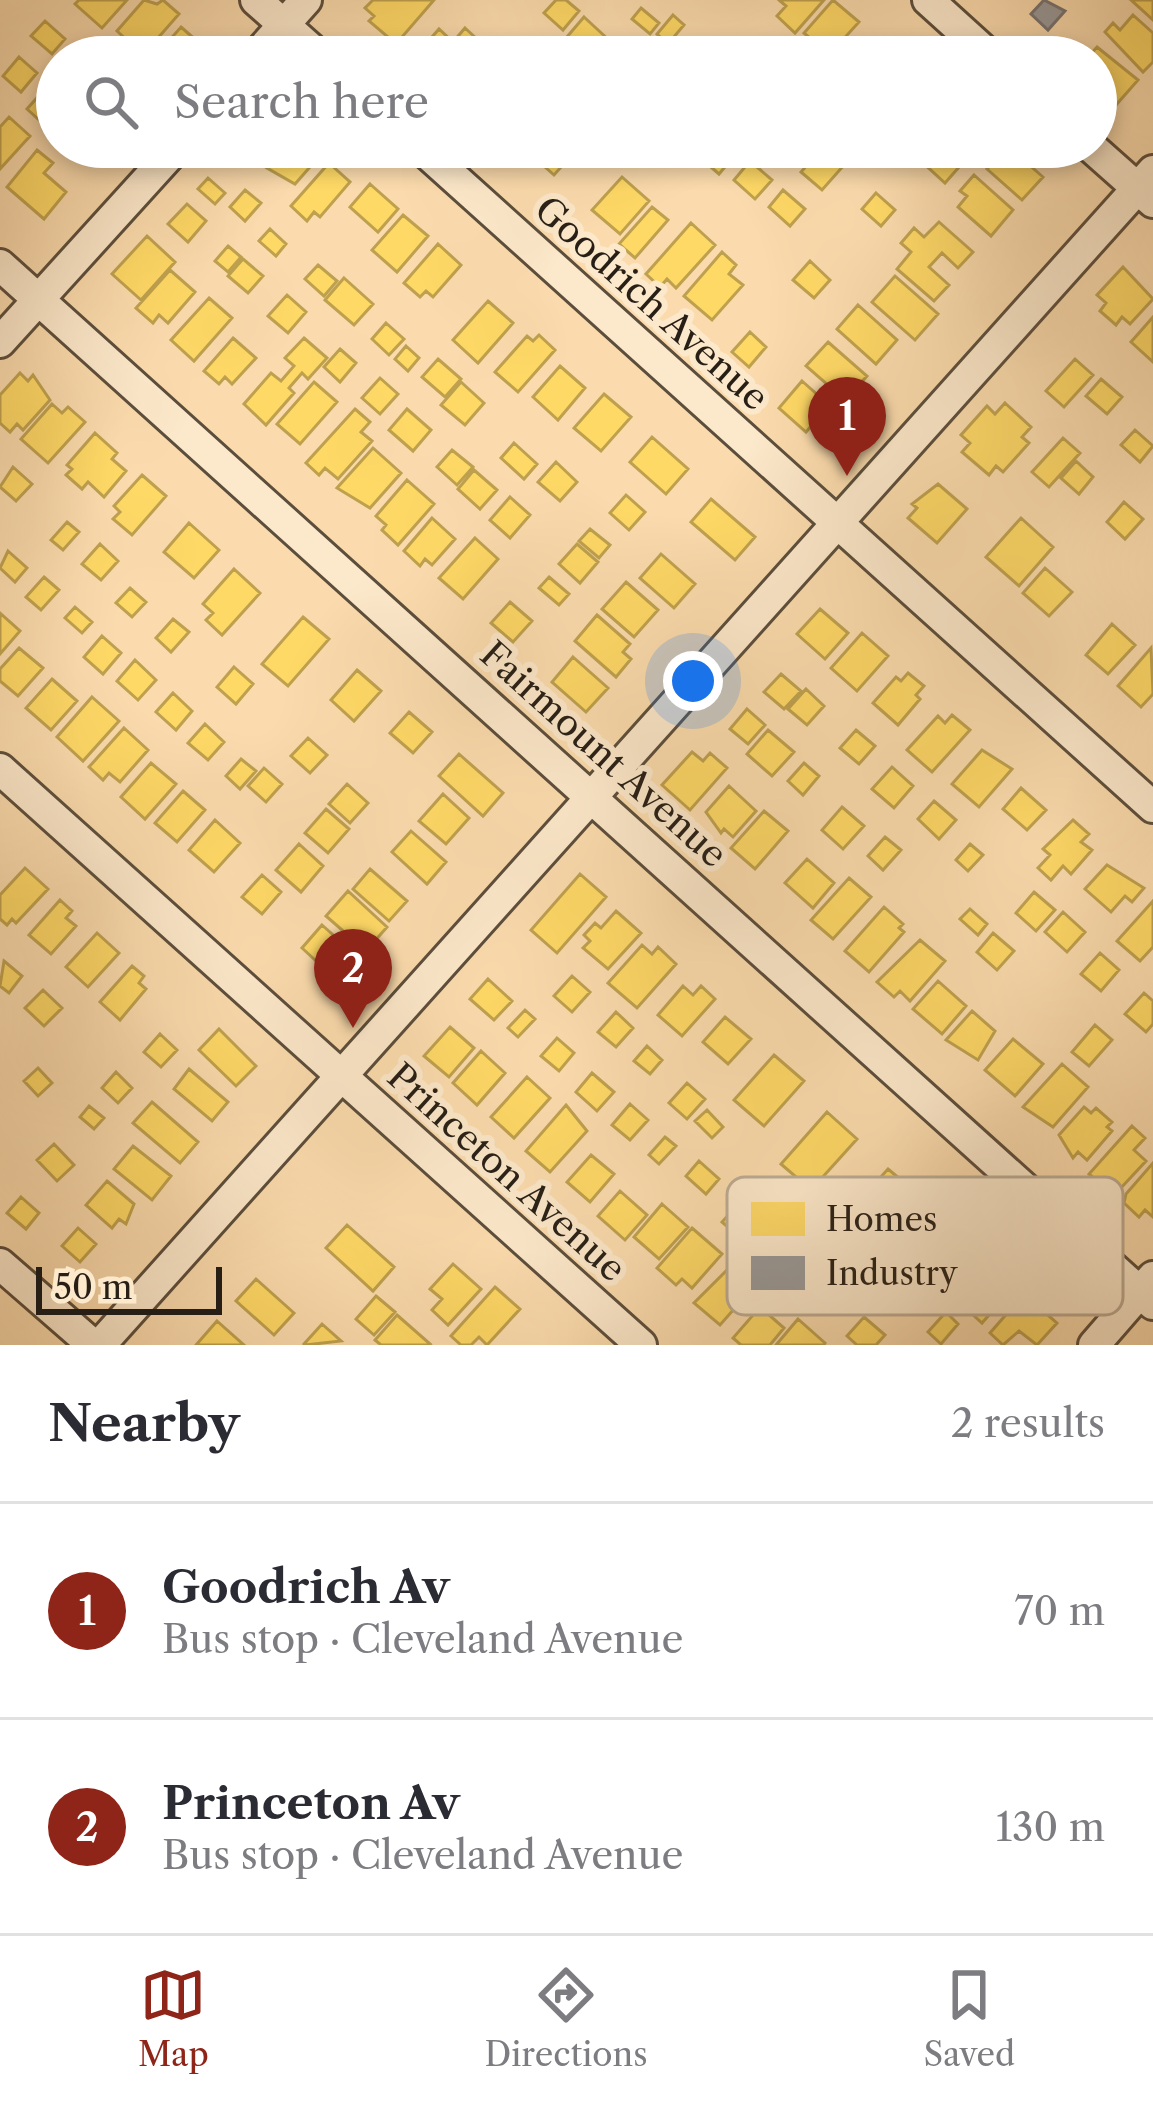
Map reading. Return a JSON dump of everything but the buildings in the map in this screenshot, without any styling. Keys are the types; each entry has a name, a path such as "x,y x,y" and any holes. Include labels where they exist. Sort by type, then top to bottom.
{"street":[{"path":"256,0 296,36"},
{"path":"274,36 306,0"},
{"path":"928,0 968,36"},
{"path":"0,1264 96,1345 836,522 1148,187 1117,165"},
{"path":"0,342 158,168"},
{"name":"Goodrich Avenue","path":"443,168 1153,807"},
{"name":"Fairmount Avenue","path":"0,265 1020,1177"},
{"name":"Princeton Avenue","path":"0,770 641,1345"},
{"name":"Fairmount Avenue","path":"1123,1269 1148,1291"},
{"path":"1094,1345 1148,1291"}],"place":[{"name":"Goodrich Av","path":"847,476"},
{"name":"Princeton Av","path":"353,1028"}]}
